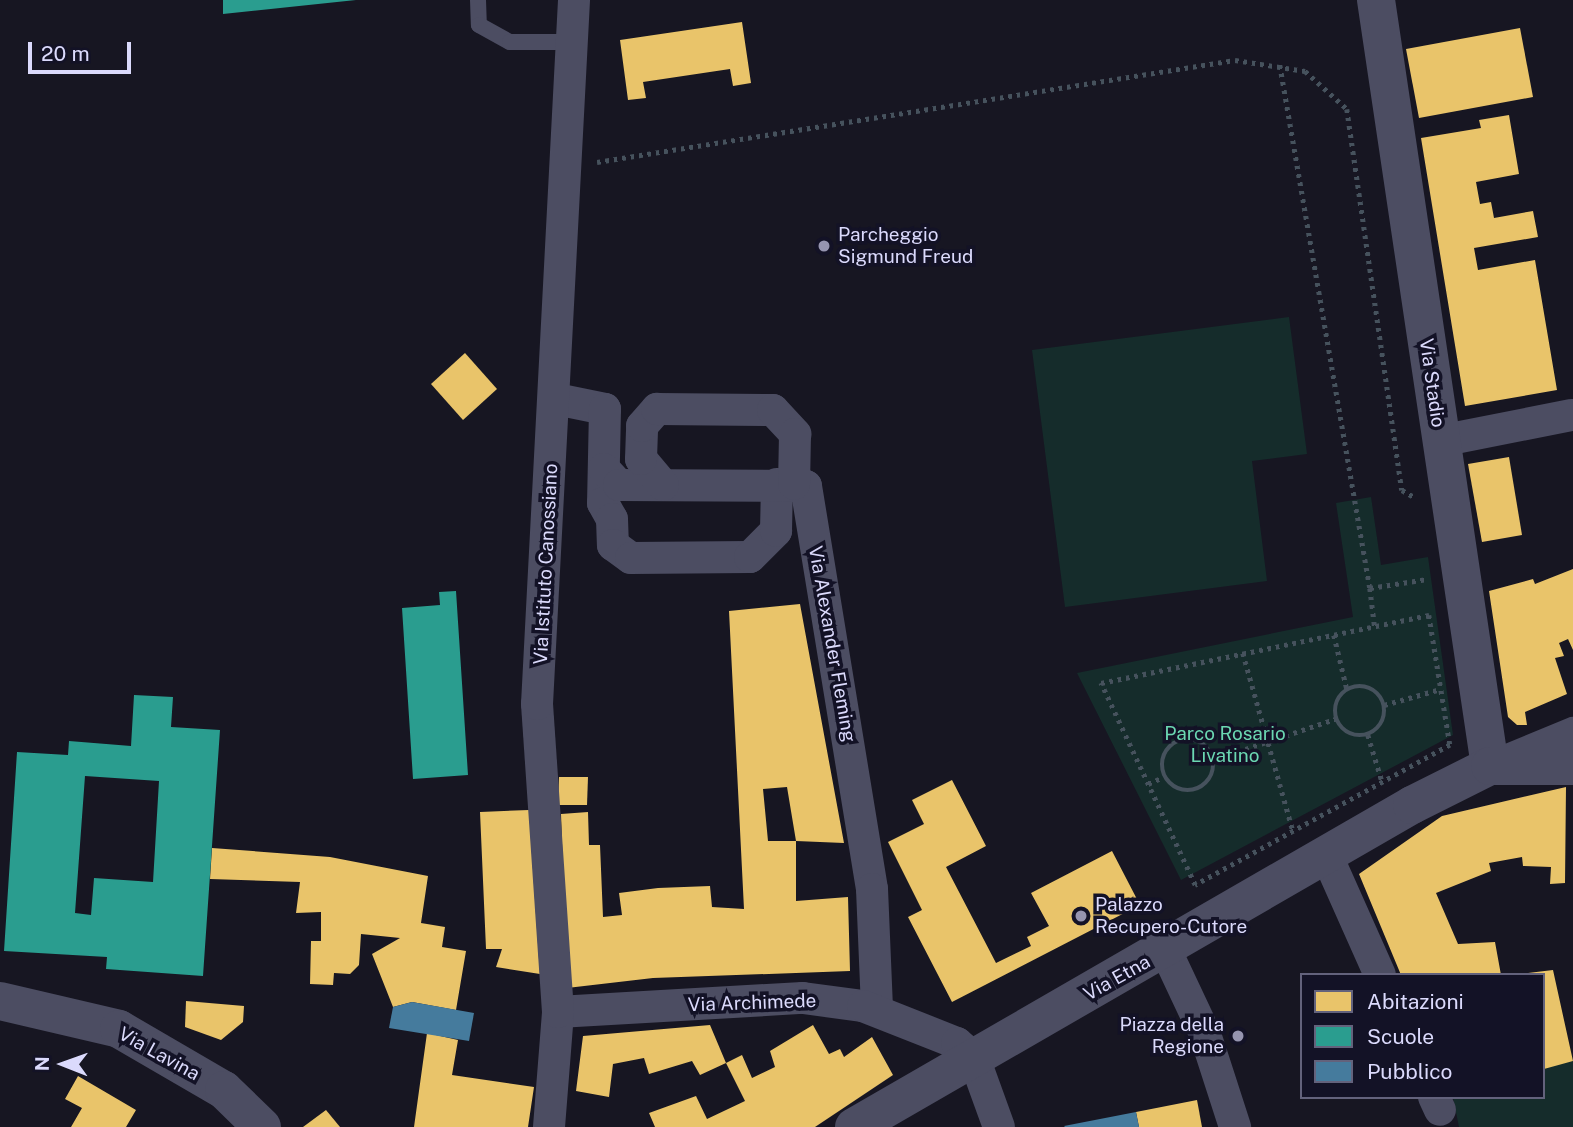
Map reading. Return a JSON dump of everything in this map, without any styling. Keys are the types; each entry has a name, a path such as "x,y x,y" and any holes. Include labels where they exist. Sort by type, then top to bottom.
{"street":[{"name":"Via Istituto Canossiano","path":"549,1127 558,1012 537,704 556,399 574,0"},
{"name":"Via Stadio","path":"1376,0 1490,766"},
{"path":"556,399 605,409 603,503 612,519 613,545 631,558 750,557 776,531 795,434 773,410 657,409 642,426 641,459 652,485"},
{"path":"1440,441 1571,415"},
{"path":"604,469 620,485 786,484"},
{"name":"Via Alexander Fleming","path":"786,484 806,486 857,784 872,889 877,1010"},
{"path":"612,519 652,485"},
{"path":"1490,766 1573,734"},
{"path":"1490,766 1573,766"},
{"name":"Via Etna","path":"854,1127 1166,951 1327,856 1490,766"},
{"path":"1327,856 1379,973"},
{"path":"1166,951 1205,1034 1235,1127"},
{"name":"Via Archimede","path":"558,1012 803,998 877,1010 924,1025 974,1058"},
{"name":"Via Lavina","path":"0,1000 119,1029 224,1090 262,1127"},
{"path":"974,1058 999,1127"}],"lane":[{"path":"478,0 479,25 510,42 573,42"}],"path":[{"path":"592,157 599,164 1235,60 1280,65 1325,84 1347,109 1402,490 1405,497 1420,492"},
{"path":"1280,65 1375,626"},
{"path":"1370,588 1431,579"},
{"path":"1429,614 1450,746 1195,885 1101,682 1375,626 1429,614"},
{"path":"1334,635 1347,689"},
{"path":"1243,653 1293,832"},
{"path":"1347,689 1372,689 1384,705 1381,725 1368,735 1345,732 1336,719 1336,701 1347,689"},
{"path":"1384,705 1441,689"},
{"path":"1213,760 1336,719"},
{"path":"1368,735 1382,783"},
{"path":"1180,740 1205,745 1213,760 1207,784 1192,791 1175,788 1165,776 1167,751 1180,740"},
{"path":"1148,784 1165,776"}],"green space":[{"path":"1289,317 1307,454 1252,461 1267,581 1065,607 1032,350"},
{"name":"Parco Rosario Livatino","path":"1371,497 1381,565 1428,557 1453,735 1181,880 1077,673 1353,617 1336,503"},
{"path":"1573,1061 1573,1127 1459,1127 1453,1099 1545,1099 1545,1067"}],"building: Abitazioni":[{"path":"742,22 751,83 733,86 730,69 643,82 646,98 628,100 620,40"},
{"path":"1520,28 1533,97 1419,118 1406,49"},
{"path":"1509,115 1519,174 1476,182 1480,204 1491,202 1494,218 1533,211 1538,237 1474,248 1478,270 1535,260 1557,390 1465,406 1421,138 1481,128 1479,120"},
{"path":"465,353 497,389 463,420 431,384"},
{"path":"1509,457 1522,535 1482,542 1468,464"},
{"path":"1573,569 1573,650 1568,639 1559,643 1564,656 1555,658 1567,694 1525,712 1527,725 1517,725 1508,717 1489,591 1533,579 1535,584"},
{"path":"800,604 844,843 796,841 796,901 848,897 850,971 653,978 567,988 561,814 588,812 589,845 600,845 603,917 622,915 619,893 658,888 710,886 712,907 744,909 729,611","holes":["787,787 796,841 768,841 763,789"]},
{"path":"559,777 588,777 587,805 558,805"},
{"path":"952,780 986,846 946,867 996,963 1031,946 1027,937 1049,926 1031,893 1112,851 1140,905 952,1002 908,917 922,910 888,842 924,824 912,800"},
{"path":"1566,787 1565,883 1550,884 1551,867 1523,866 1522,857 1489,863 1491,871 1436,893 1458,944 1495,942 1501,973 1400,973 1359,874 1442,816"},
{"path":"529,810 540,974 496,967 502,949 486,949 480,812"},
{"path":"212,848 330,857 428,876 421,923 445,927 442,947 466,951 456,1010 412,1002 393,1007 372,954 400,938 361,934 359,965 350,974 334,973 333,985 310,984 311,941 321,941 321,912 296,913 300,882 210,879"},
{"path":"1553,970 1573,1061 1545,1069 1545,973 1528,973"},
{"path":"186,1001 244,1006 243,1022 221,1040 185,1027"},
{"path":"710,1025 726,1063 700,1075 692,1061 649,1074 644,1058 613,1064 609,1097 576,1091 583,1036"},
{"path":"813,1025 829,1054 840,1049 844,1057 872,1037 893,1075 815,1127 655,1127 649,1113 696,1096 707,1119 745,1101 726,1063 742,1055 752,1078 775,1067 770,1051"},
{"path":"427,1033 458,1040 452,1075 534,1087 528,1127 414,1127"},
{"path":"78,1076 136,1110 126,1127 71,1127 82,1108 65,1099"},
{"path":"1197,1100 1202,1127 1139,1127 1136,1112"},
{"path":"326,1110 340,1127 303,1127"}],"building: Scuole":[{"path":"223,0 356,0 223,14"},
{"path":"456,591 468,775 413,779 402,608 440,605 439,592"},
{"path":"134,695 173,697 171,727 220,730 203,976 106,969 107,957 4,951 17,752 68,755 69,741 131,746","holes":["85,776 159,781 153,882 94,878 91,915 75,913"]}],"building: Pubblico":[{"path":"412,1002 474,1013 469,1041 389,1028 393,1007"},
{"path":"1136,1112 1139,1127 1064,1126"}],"place":[{"name":"Parcheggio Sigmund Freud","path":"824,246"},
{"name":"Palazzo Recupero-Cutore","path":"1081,916"},
{"name":"Piazza della Regione","path":"1238,1036"}]}
